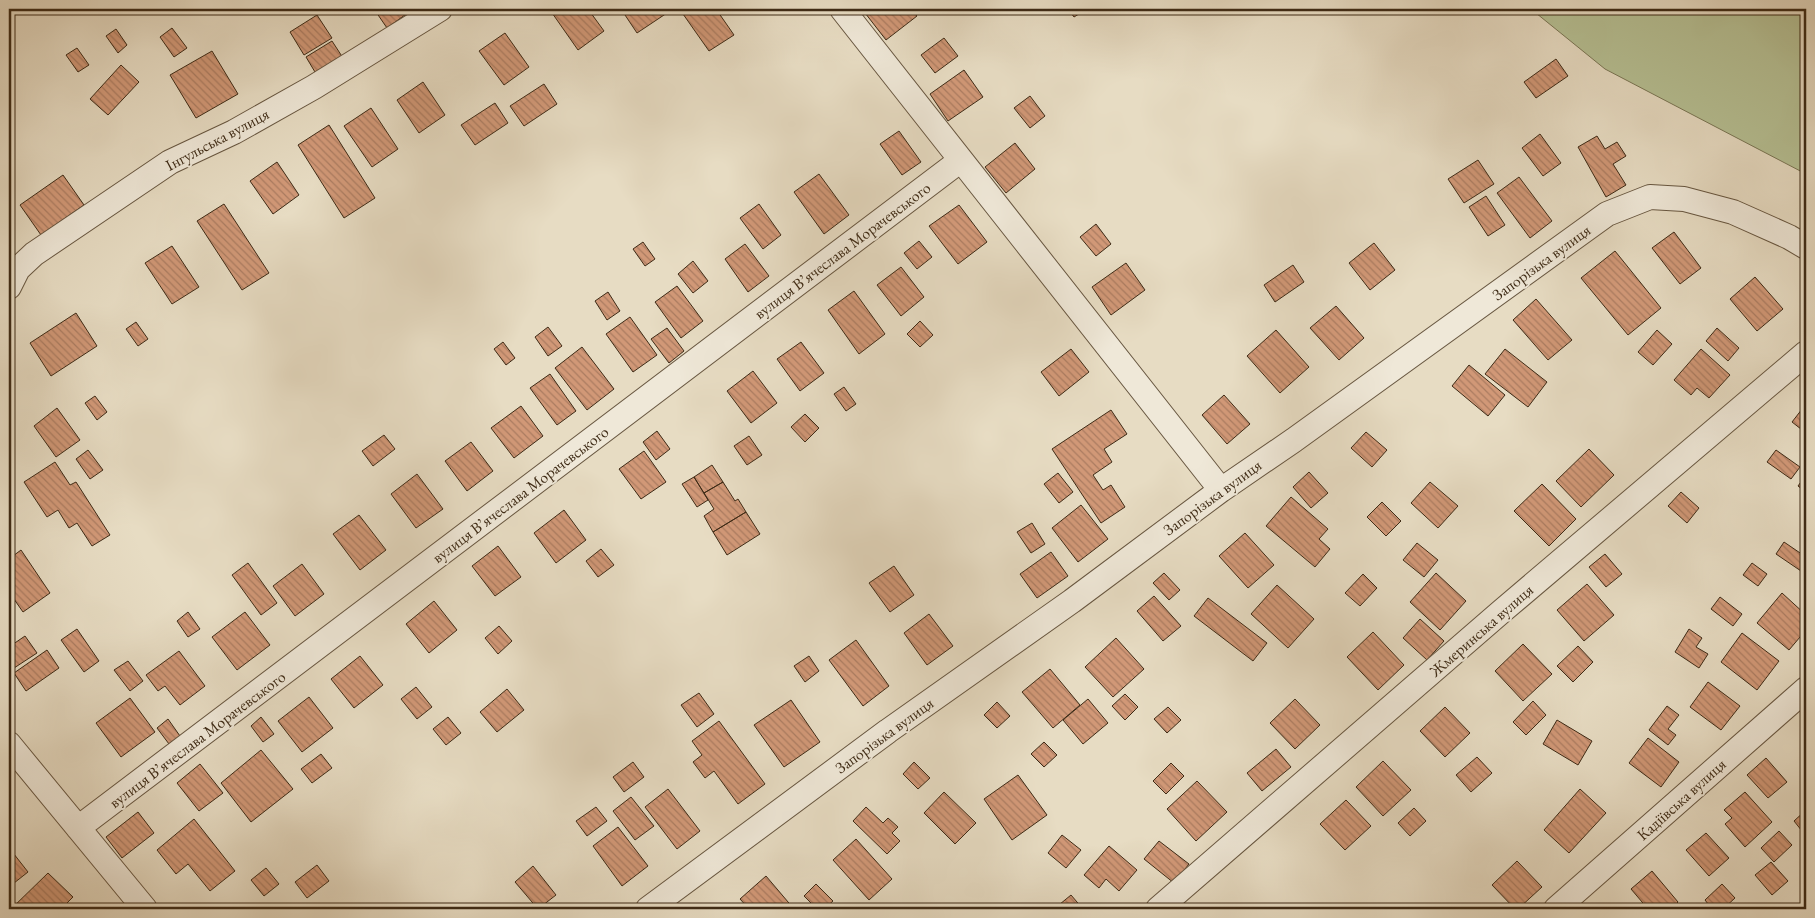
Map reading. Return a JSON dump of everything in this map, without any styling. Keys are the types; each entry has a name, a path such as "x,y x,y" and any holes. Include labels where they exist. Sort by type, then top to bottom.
{"street":[{"name":"Інгульська вулиця","path":"9,287 18,270 34,254 170,162 234,132 314,87 440,9"},
{"path":"842,9 1220,490"},
{"name":"вулиця В’ячеслава Морачевського","path":"78,828 961,160"},
{"name":"Запорізька вулиця","path":"648,909 888,731 1072,601 1220,490 1294,440 1607,214 1650,197 1684,199 1733,212 1789,237 1806,247"},
{"name":"Жмеринська вулиця","path":"1158,909 1806,353"},
{"name":"Кадіївська вулиця","path":"1556,909 1806,689"},
{"path":"9,744 145,909"}],"green space":[{"path":"1531,9 1806,9 1806,174 1605,69"}],"building":[{"path":"374,9 413,9 387,28"},
{"path":"551,9 588,9 604,31 578,50"},
{"path":"621,9 673,9 637,33"},
{"path":"691,9 716,9 734,35 709,51 683,14"},
{"path":"862,9 911,9 917,16 886,40"},
{"path":"1068,9 1087,9 1074,17"},
{"path":"317,15 332,38 304,55 290,32"},
{"path":"172,28 187,48 174,57 160,37"},
{"path":"116,29 127,45 118,53 106,36"},
{"path":"505,33 529,67 504,85 479,51"},
{"path":"944,38 958,56 935,73 921,55"},
{"path":"332,41 345,61 318,77 306,57"},
{"path":"77,48 89,65 78,72 66,55"},
{"path":"212,51 238,94 196,118 170,75"},
{"path":"1556,59 1568,76 1536,98 1524,82"},
{"path":"121,65 139,82 108,115 90,99"},
{"path":"964,70 983,97 948,121 930,94"},
{"path":"423,82 445,115 419,133 397,100"},
{"path":"544,84 557,104 524,126 510,106"},
{"path":"1030,96 1045,116 1030,128 1014,108"},
{"path":"495,103 508,123 475,145 461,125"},
{"path":"371,108 398,149 372,167 344,126"},
{"path":"329,125 375,198 344,218 298,145"},
{"path":"899,131 921,162 902,175 880,144"},
{"path":"1540,134 1561,163 1543,176 1522,148"},
{"path":"1597,136 1605,149 1617,142 1626,156 1613,164 1626,185 1606,197 1578,147"},
{"path":"1015,143 1035,169 1006,193 985,167"},
{"path":"1478,160 1494,184 1464,203 1448,179"},
{"path":"277,162 299,195 273,214 250,181"},
{"path":"819,174 849,215 824,234 794,192"},
{"path":"63,175 84,205 41,235 20,205"},
{"path":"1519,177 1552,221 1530,238 1497,193"},
{"path":"1486,196 1505,225 1488,236 1469,207"},
{"path":"224,204 269,273 242,290 197,221"},
{"path":"759,204 781,235 763,249 740,218"},
{"path":"959,205 987,242 958,264 929,226"},
{"path":"1096,224 1111,244 1096,256 1080,237"},
{"path":"1674,232 1701,268 1680,284 1652,248"},
{"path":"919,241 932,257 917,269 904,253"},
{"path":"643,242 655,259 645,266 633,249"},
{"path":"1374,243 1395,270 1370,290 1349,263"},
{"path":"745,244 769,276 748,292 725,259"},
{"path":"172,246 199,287 172,304 145,263"},
{"path":"1615,251 1661,308 1628,335 1581,278"},
{"path":"693,261 708,281 693,293 678,274"},
{"path":"1126,263 1145,290 1111,315 1092,287"},
{"path":"1293,265 1304,282 1275,302 1264,285"},
{"path":"901,267 924,297 901,316 877,285"},
{"path":"1755,277 1783,309 1757,331 1730,299"},
{"path":"677,286 703,321 681,338 655,302"},
{"path":"854,291 885,334 859,354 828,310"},
{"path":"608,292 620,311 607,320 595,301"},
{"path":"1536,299 1572,340 1548,360 1513,320"},
{"path":"1336,306 1364,338 1339,360 1310,328"},
{"path":"76,313 97,346 51,376 30,343"},
{"path":"630,317 657,355 633,372 606,334"},
{"path":"920,321 933,335 920,347 907,334"},
{"path":"136,322 148,339 138,346 126,329"},
{"path":"548,327 562,346 548,356 535,337"},
{"path":"667,328 684,351 669,363 651,339"},
{"path":"1717,328 1739,348 1728,361 1706,341"},
{"path":"1276,330 1309,367 1280,393 1247,356"},
{"path":"1657,330 1672,344 1653,365 1638,352"},
{"path":"503,342 515,358 506,365 494,349"},
{"path":"801,342 824,373 800,391 777,359"},
{"path":"582,347 614,389 587,410 555,368"},
{"path":"1071,349 1089,372 1059,396 1041,372"},
{"path":"1505,349 1547,382 1528,407 1485,374"},
{"path":"1701,349 1730,375 1709,398 1697,388 1691,395 1674,380"},
{"path":"1469,365 1505,395 1488,416 1452,386"},
{"path":"753,371 777,403 751,423 727,391"},
{"path":"550,374 576,411 557,425 530,388"},
{"path":"844,387 856,404 846,411 834,394"},
{"path":"1224,395 1250,424 1227,444 1202,415"},
{"path":"95,396 107,412 97,420 85,403"},
{"path":"1806,404 1806,433 1792,422"},
{"path":"521,406 543,436 514,458 491,428"},
{"path":"57,408 80,440 56,457 34,426"},
{"path":"1111,410 1127,434 1104,449 1112,462 1093,475 1103,490 1111,485 1125,507 1101,523 1052,449"},
{"path":"805,414 819,428 805,442 791,427"},
{"path":"657,431 670,449 656,460 643,442"},
{"path":"1366,432 1387,450 1372,467 1351,448"},
{"path":"384,435 395,449 373,466 362,451"},
{"path":"749,436 762,455 747,465 734,446"},
{"path":"471,442 493,471 467,491 445,461"},
{"path":"1589,449 1614,475 1581,507 1556,481"},
{"path":"88,450 103,470 90,479 76,459"},
{"path":"1776,450 1800,467 1791,479 1767,462"},
{"path":"644,451 666,482 641,499 619,469"},
{"path":"55,462 70,485 76,482 110,535 92,546 77,523 69,528 58,510 47,517 24,482"},
{"path":"712,465 723,482 704,493 694,477"},
{"path":"1309,472 1328,493 1311,508 1293,487"},
{"path":"1058,473 1073,492 1059,503 1044,484"},
{"path":"417,474 443,509 416,528 391,494"},
{"path":"1806,475 1806,492 1798,486"},
{"path":"694,477 708,500 697,507 682,484"},
{"path":"723,482 735,501 738,499 746,512 713,532 704,516 714,509 704,493"},
{"path":"1430,482 1458,506 1438,528 1411,503"},
{"path":"1542,484 1576,519 1549,546 1514,511"},
{"path":"1681,492 1699,508 1687,523 1668,506"},
{"path":"1291,497 1328,529 1319,539 1330,549 1315,567 1266,526"},
{"path":"1382,502 1401,521 1386,536 1367,517"},
{"path":"1081,505 1108,539 1078,562 1052,528"},
{"path":"564,510 586,540 556,563 534,533"},
{"path":"746,512 760,534 727,555 713,532"},
{"path":"359,515 386,550 360,570 333,534"},
{"path":"1032,523 1045,544 1031,553 1017,532"},
{"path":"1245,533 1274,565 1248,588 1219,556"},
{"path":"1784,542 1806,557 1806,562 1801,571 1776,554"},
{"path":"1417,543 1438,560 1424,577 1403,560"},
{"path":"498,546 521,577 495,596 472,566"},
{"path":"601,549 614,565 598,577 586,561"},
{"path":"21,550 50,593 23,612 9,592 9,559"},
{"path":"1051,552 1068,576 1037,598 1020,574"},
{"path":"1605,554 1622,574 1606,587 1589,567"},
{"path":"248,563 277,603 261,615 232,575"},
{"path":"1752,563 1767,574 1758,586 1743,575"},
{"path":"302,564 324,594 295,616 273,586"},
{"path":"894,566 914,595 890,612 869,583"},
{"path":"1164,573 1180,590 1169,600 1153,583"},
{"path":"1436,573 1466,601 1440,630 1410,602"},
{"path":"1363,574 1377,588 1360,606 1345,593"},
{"path":"1587,584 1614,615 1584,641 1557,610"},
{"path":"1277,585 1314,619 1288,648 1251,614"},
{"path":"1782,593 1806,615 1806,630 1789,650 1757,623"},
{"path":"1154,596 1181,626 1163,641 1137,611"},
{"path":"1720,597 1742,614 1733,626 1711,609"},
{"path":"1208,598 1267,643 1253,661 1194,616"},
{"path":"434,601 457,630 429,653 406,624"},
{"path":"188,612 200,629 188,637 177,621"},
{"path":"245,612 270,645 237,670 212,637"},
{"path":"929,614 953,646 927,665 904,633"},
{"path":"1420,619 1444,641 1427,660 1403,638"},
{"path":"499,626 512,641 498,654 485,638"},
{"path":"77,629 99,661 84,672 61,640"},
{"path":"1689,629 1702,638 1696,647 1708,654 1699,668 1675,652"},
{"path":"1373,632 1404,665 1378,690 1347,657"},
{"path":"1742,633 1779,661 1757,690 1721,662"},
{"path":"25,636 37,653 11,670 9,668 9,647"},
{"path":"1116,638 1144,669 1113,697 1085,667"},
{"path":"856,640 889,686 863,706 829,660"},
{"path":"1523,644 1552,674 1523,701 1495,671"},
{"path":"1578,646 1593,662 1573,682 1557,666"},
{"path":"47,650 59,668 26,691 14,673"},
{"path":"179,651 205,686 180,705 165,686 158,691 146,675"},
{"path":"360,656 383,685 354,708 331,679"},
{"path":"809,656 819,671 805,682 794,666"},
{"path":"128,661 143,681 130,691 114,670"},
{"path":"1050,669 1080,705 1053,728 1022,692"},
{"path":"1708,682 1740,706 1721,730 1690,707"},
{"path":"416,687 432,707 417,719 401,699"},
{"path":"507,689 524,710 497,732 480,712"},
{"path":"699,693 714,714 697,727 681,705"},
{"path":"1125,694 1138,707 1125,720 1112,706"},
{"path":"309,697 333,728 302,752 278,721"},
{"path":"130,698 155,732 121,757 96,723"},
{"path":"1088,699 1108,723 1083,744 1063,720"},
{"path":"1295,699 1320,725 1295,749 1270,723"},
{"path":"791,700 820,742 784,767 754,725"},
{"path":"1533,701 1546,715 1526,735 1513,722"},
{"path":"997,702 1010,716 997,728 984,715"},
{"path":"1667,706 1679,715 1668,729 1676,735 1668,745 1649,730"},
{"path":"1168,707 1181,720 1167,733 1154,719"},
{"path":"1445,707 1470,733 1445,757 1420,731"},
{"path":"261,717 274,734 263,742 251,726"},
{"path":"448,717 461,733 446,745 433,729"},
{"path":"168,719 180,736 169,744 157,728"},
{"path":"1557,720 1592,741 1578,765 1543,744"},
{"path":"719,721 765,784 738,804 714,771 705,778 693,762 702,755 692,741"},
{"path":"1648,738 1679,762 1661,787 1629,763"},
{"path":"1044,742 1057,755 1044,767 1031,754"},
{"path":"1276,749 1291,767 1262,791 1247,773"},
{"path":"261,750 293,789 251,822 221,783"},
{"path":"321,754 332,768 312,783 301,769"},
{"path":"1477,757 1492,773 1471,792 1456,775"},
{"path":"1766,758 1787,782 1768,798 1747,775"},
{"path":"1383,761 1411,790 1383,816 1356,787"},
{"path":"633,762 644,777 624,792 613,777"},
{"path":"914,762 930,778 918,789 903,774"},
{"path":"1171,763 1184,776 1166,794 1153,781"},
{"path":"200,764 223,793 199,811 177,783"},
{"path":"1018,775 1047,815 1012,840 984,799"},
{"path":"1197,781 1227,812 1196,841 1167,809"},
{"path":"668,789 700,831 677,849 645,807"},
{"path":"1580,789 1606,813 1569,853 1544,830"},
{"path":"944,792 976,823 955,844 924,813"},
{"path":"1745,792 1772,822 1745,847 1725,824 1732,818 1724,810"},
{"path":"631,797 654,826 635,840 613,811"},
{"path":"1346,800 1371,826 1345,850 1320,824"},
{"path":"596,807 607,821 587,836 576,821"},
{"path":"866,807 883,823 888,818 898,827 892,833 900,841 887,854 853,821"},
{"path":"1414,808 1426,821 1410,836 1398,823"},
{"path":"1806,810 1806,836 1794,821"},
{"path":"138,812 154,833 122,858 106,837"},
{"path":"194,819 235,871 210,891 188,864 176,874 157,850"},
{"path":"618,827 648,866 622,886 593,846"},
{"path":"1779,831 1792,845 1774,862 1761,848"},
{"path":"1706,833 1729,858 1709,876 1686,850"},
{"path":"1062,835 1081,850 1066,868 1048,853"},
{"path":"856,839 892,879 869,900 833,860"},
{"path":"1159,841 1189,864 1174,883 1144,859"},
{"path":"1109,846 1137,870 1119,891 1106,879 1099,888 1084,875"},
{"path":"9,850 28,872 9,887"},
{"path":"1517,861 1542,887 1518,909 1515,909 1492,885"},
{"path":"1771,862 1788,881 1772,895 1755,875"},
{"path":"317,865 329,881 307,898 295,882"},
{"path":"533,866 556,895 538,909 515,882"},
{"path":"266,868 279,884 264,896 251,880"},
{"path":"1652,871 1678,902 1671,909 1648,909 1631,889"},
{"path":"48,873 73,897 61,909 11,909"},
{"path":"766,876 794,909 749,909 740,899"},
{"path":"816,884 833,901 824,909 817,909 804,896"},
{"path":"1722,884 1735,898 1723,909 1712,909 1705,900"},
{"path":"1071,895 1083,909 1054,909"}]}
